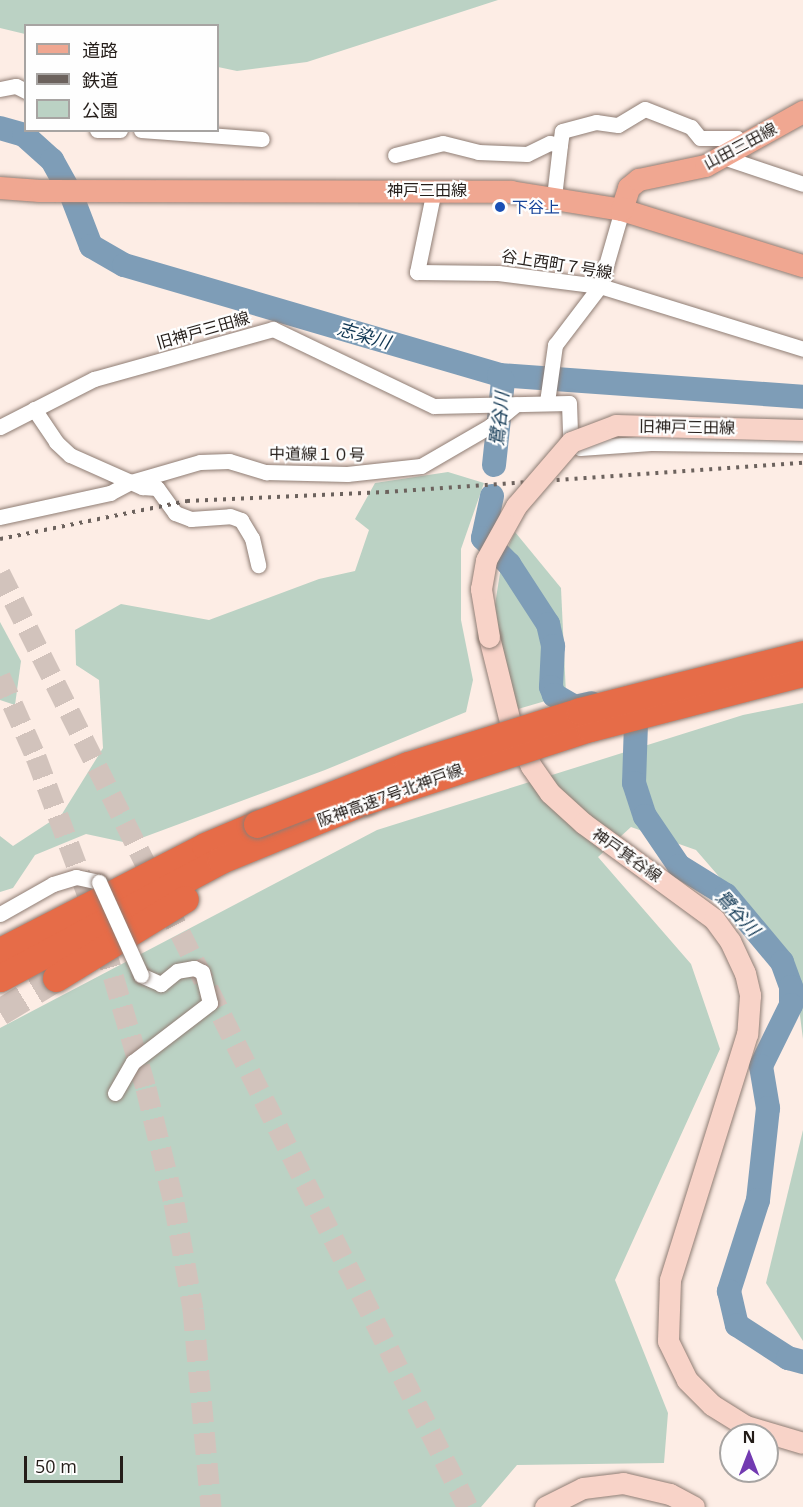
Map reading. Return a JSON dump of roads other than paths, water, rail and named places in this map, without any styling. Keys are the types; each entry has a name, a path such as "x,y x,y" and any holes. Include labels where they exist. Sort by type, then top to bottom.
{"highway":[{"name":"阪神高速7号北神戸線","path":"0,951 205,846 408,765 569,714 803,654"},
{"name":"阪神高速7号北神戸線","path":"0,978 221,860 365,801 590,729 803,673"},
{"path":"56,978 113,940 365,801"},
{"path":"0,939 154,862 205,846"}],"main road":[{"name":"山田三田線","path":"622,210 629,188 639,180 706,166 803,112"},
{"name":"神戸三田線","path":"0,188 40,191 490,190 554,197 622,210 803,266"},
{"name":"神戸三田線","path":"0,200 40,191"}],"street":[{"path":"0,89 16,86 24,90"},
{"path":"554,197 562,131 596,122 618,125 645,109 691,127 700,138 737,138 744,145"},
{"path":"168,132 262,139"},
{"path":"395,155 443,143 477,152 527,154 550,143 560,145"},
{"path":"723,157 803,184"},
{"name":"谷上西町７号線","path":"434,190 417,272 498,273 600,286 803,349"},
{"path":"548,398 555,345 600,286 622,210"},
{"name":"旧神戸三田線","path":"0,427 94,380 273,329 423,404 510,408 548,398 570,404 570,435 580,448 651,443 803,445"},
{"name":"中道線１０号","path":"0,517 110,493 131,482 200,462 229,461 266,472 335,474 421,466 492,424 510,408"},
{"path":"34,409 56,442 70,455 93,468 131,482 157,488 175,513 191,519 230,516 242,520 252,538 258,565"},
{"name":"神戸箕谷線","path":"803,430 616,425 571,442 516,506 486,560 481,589 489,637 510,722 531,766 550,793 583,823 714,919 730,941 745,973 750,995 747,1034 670,1280 668,1341 687,1380 712,1405 746,1426 803,1443"},
{"path":"0,914 61,882 76,877 99,882 141,975 161,984 177,971 194,968 202,972 210,1003 133,1062 115,1093"},
{"path":"545,1507 583,1488 616,1483 655,1489 694,1507"}],"waterway":[{"name":"志染川","path":"0,128 24,135 52,160 71,194 91,246 124,265 499,375 803,397"},
{"name":"鷺谷川","path":"494,465 503,381 499,375"},
{"name":"鷺谷川","path":"492,496 483,538 509,564 548,624 553,646 551,687 554,695 575,707 592,703"},
{"name":"鷺谷川","path":"623,703 636,723 634,783 645,816 679,866 726,895 782,962 791,987 791,1005 761,1066 768,1108 758,1200 729,1291 737,1325 788,1358 803,1362"}],"tunnel":[{"path":"0,573 468,1507"},
{"path":"0,676 36,757 96,917 146,1088 174,1203 193,1309 211,1507"},
{"path":"0,1012 56,978"}],"railway":[{"path":"0,539 187,501 386,492 803,463"}],"place":[{"name":"下谷上","path":"500,207"}]}
